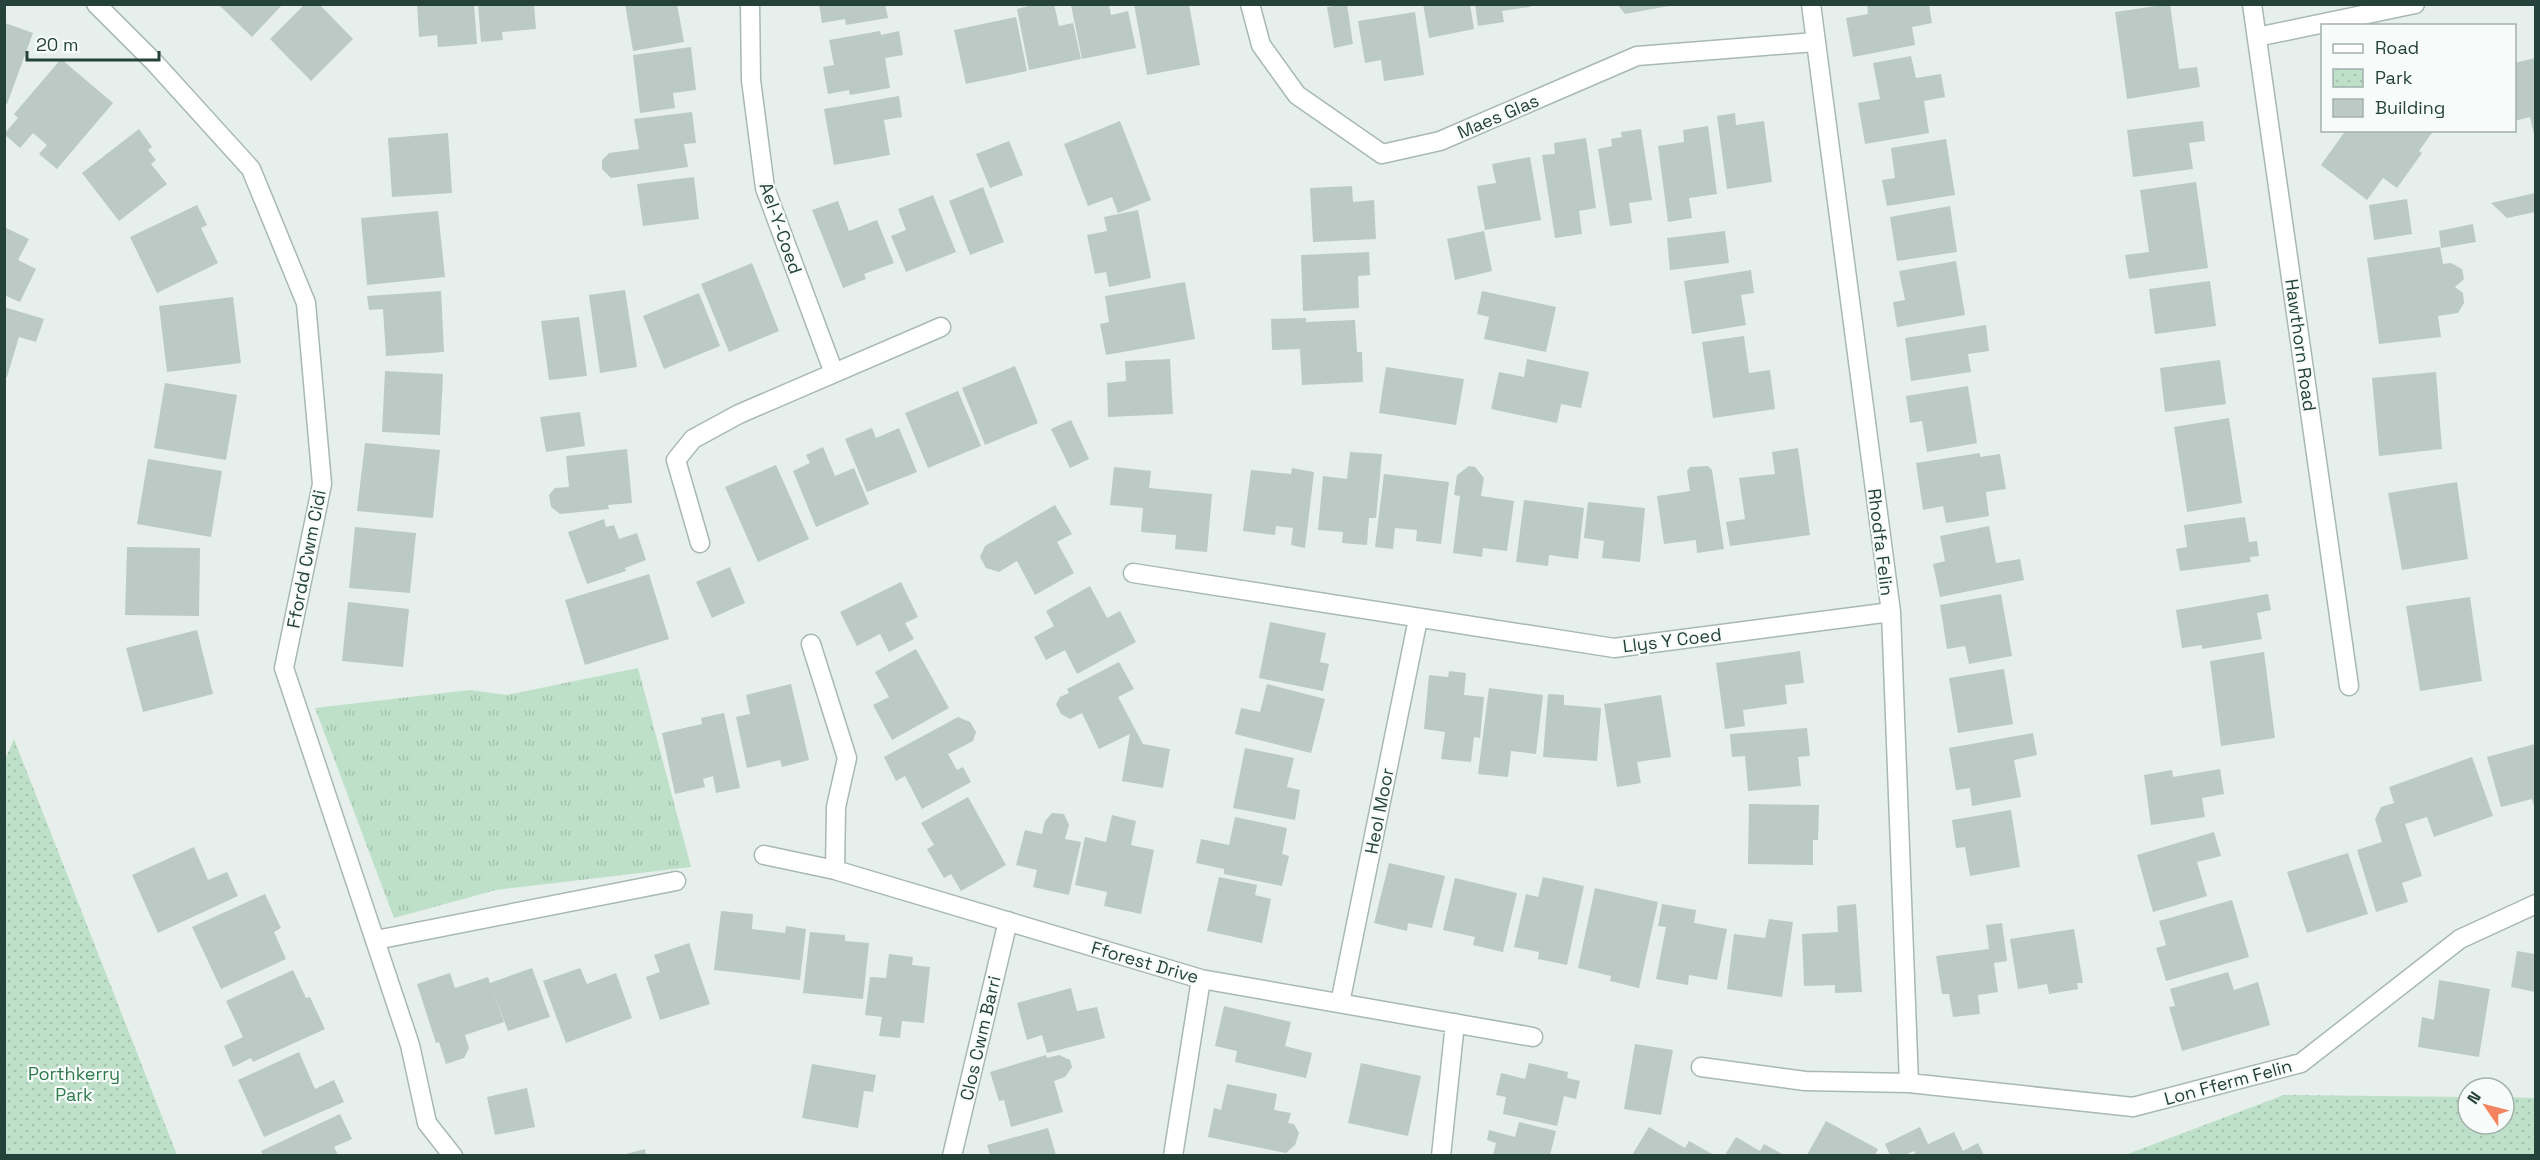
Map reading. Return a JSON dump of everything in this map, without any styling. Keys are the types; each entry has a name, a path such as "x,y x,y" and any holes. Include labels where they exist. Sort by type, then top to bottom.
{"street":[{"name":"Ffordd Cwm Cidi","path":"96,4 154,62 251,169 306,303 322,484 284,668 410,1045 428,1123 453,1155"},
{"name":"Ael-Y-Coed","path":"750,4 752,80 765,188 834,373"},
{"name":"Maes Glas","path":"1250,4 1261,45 1297,95 1382,154 1440,141 1637,56 1815,42"},
{"name":"Rhodfa Felin","path":"1811,4 1891,612 1909,1083"},
{"name":"Hawthorn Road","path":"2252,4 2349,686"},
{"path":"2258,37 2415,4"},
{"path":"700,543 676,460 693,438 739,414 940,327"},
{"name":"Llys Y Coed","path":"1133,573 1614,648 1891,612"},
{"name":"Heol Moor","path":"1340,1003 1418,619"},
{"path":"812,644 847,758 836,807 835,870"},
{"name":"Fforest Drive","path":"764,855 835,870 1202,979 1533,1037"},
{"path":"376,940 676,881"},
{"name":"Lon Fferm Felin","path":"1701,1067 1805,1081 1909,1083 2133,1107 2301,1063 2460,939 2535,904"},
{"name":"Clos Cwm Barri","path":"952,1155 1008,921"},
{"path":"1173,1155 1202,979"},
{"path":"1441,1155 1455,1023"}],"green space":[{"path":"638,668 691,867 496,890 394,918 315,708 470,690 507,695"},
{"name":"Porthkerry Park","path":"14,739 177,1155 5,1155 4,762"},
{"path":"2284,1095 2456,1097 2456,1136 2516,1136 2516,1097 2535,1098 2535,1155 2125,1155"}],"building":[{"path":"218,4 283,4 252,37"},
{"path":"305,4 319,4 353,39 311,81 270,39"},
{"path":"417,4 474,4 477,44 438,47 437,35 419,37"},
{"path":"478,4 534,4 536,29 502,32 503,40 481,42"},
{"path":"625,4 677,4 684,42 633,51"},
{"path":"819,4 885,4 888,18 846,25 845,19 822,23"},
{"path":"1036,4 1054,4 1059,26 1073,23 1081,59 1029,70 1017,9"},
{"path":"1134,4 1189,4 1200,65 1147,75"},
{"path":"1347,4 1353,44 1334,48 1327,7"},
{"path":"1423,4 1470,4 1474,29 1429,38"},
{"path":"1475,4 1529,4 1530,7 1502,11 1504,22 1478,26"},
{"path":"1617,4 1669,4 1669,6 1625,14"},
{"path":"1867,4 1929,4 1932,23 1912,27 1915,45 1853,57 1846,18 1868,14"},
{"path":"2170,4 2179,69 2197,67 2200,87 2127,99 2115,12"},
{"path":"1071,5 1109,5 1111,15 1128,11 1136,48 1082,59"},
{"path":"1415,12 1424,75 1384,81 1381,60 1365,63 1358,21"},
{"path":"1016,17 1027,71 966,84 954,30"},
{"path":"5,23 33,33 7,104 5,103"},
{"path":"880,31 881,35 899,31 903,55 885,58 890,88 850,95 849,90 828,94 823,67 834,65 829,40"},
{"path":"691,47 696,90 673,93 675,108 640,113 633,55"},
{"path":"1911,56 1916,78 1941,74 1945,97 1924,101 1929,133 1865,144 1858,103 1880,99 1873,63"},
{"path":"2535,58 2535,138 2530,117 2516,120 2516,63"},
{"path":"61,59 113,103 57,169 39,154 47,145 33,133 20,148 4,134 18,118 14,114"},
{"path":"899,96 902,117 884,120 890,155 834,165 824,109"},
{"path":"692,112 696,143 684,144 688,167 611,178 602,169 602,160 609,153 639,149 634,119"},
{"path":"1735,113 1736,125 1764,121 1772,182 1727,189 1717,116"},
{"path":"1120,121 1151,200 1118,213 1112,197 1088,206 1064,144"},
{"path":"2203,121 2205,141 2189,143 2193,169 2133,177 2127,130"},
{"path":"1708,126 1717,194 1689,198 1692,218 1668,222 1658,146 1684,142 1683,130"},
{"path":"139,129 152,147 148,150 156,160 151,164 167,184 119,221 82,173"},
{"path":"1641,129 1652,200 1629,203 1632,223 1610,226 1598,149 1612,146 1611,139 1622,137 1621,132"},
{"path":"2345,132 2433,132 2419,151 2422,153 2397,188 2383,178 2367,200 2321,165"},
{"path":"448,133 452,193 392,197 388,138"},
{"path":"1586,138 1596,208 1579,211 1582,234 1555,238 1542,155 1555,154 1554,143"},
{"path":"1946,139 1955,195 1887,206 1882,180 1895,178 1891,148"},
{"path":"1009,141 1023,175 990,188 976,154"},
{"path":"1530,157 1541,220 1485,230 1477,186 1496,183 1492,164"},
{"path":"694,177 699,219 643,226 637,184"},
{"path":"2196,182 2208,268 2129,279 2125,255 2149,252 2140,190"},
{"path":"1352,186 1353,202 1374,200 1376,239 1313,242 1310,188"},
{"path":"983,187 1004,242 970,255 949,201"},
{"path":"2535,193 2535,212 2507,218 2491,203"},
{"path":"933,195 956,252 906,272 891,236 906,230 898,209"},
{"path":"2407,199 2412,234 2374,240 2369,205"},
{"path":"838,201 849,231 877,220 894,263 864,274 866,279 843,288 812,210"},
{"path":"197,205 207,225 201,228 218,263 157,293 130,237"},
{"path":"1950,206 1957,252 1897,261 1890,217"},
{"path":"1138,210 1151,278 1109,287 1106,272 1095,274 1087,235 1107,231 1104,217"},
{"path":"438,211 445,277 367,285 361,218"},
{"path":"2473,224 2476,242 2441,248 2439,231"},
{"path":"4,227 29,239 18,260 36,269 20,302 4,295"},
{"path":"1484,231 1492,271 1455,280 1447,239"},
{"path":"1725,231 1729,263 1670,270 1667,238"},
{"path":"2440,247 2443,264 2451,263 2462,269 2464,279 2455,287 2463,293 2464,303 2458,313 2438,316 2441,337 2379,344 2367,258"},
{"path":"1369,252 1370,275 1358,276 1359,308 1303,311 1301,255"},
{"path":"1956,261 1965,315 1897,327 1893,302 1905,300 1899,271"},
{"path":"752,263 779,331 729,352 701,284"},
{"path":"1751,270 1754,293 1741,295 1746,325 1692,334 1684,281"},
{"path":"2210,281 2216,326 2155,334 2149,289"},
{"path":"1185,282 1195,339 1106,355 1100,324 1109,322 1105,296"},
{"path":"625,290 637,367 600,373 589,295"},
{"path":"441,291 444,352 386,356 383,309 369,310 367,296"},
{"path":"1482,291 1556,307 1546,352 1484,339 1489,317 1477,314"},
{"path":"699,293 720,346 664,369 643,316"},
{"path":"233,297 241,363 167,372 159,306"},
{"path":"4,307 44,319 36,342 19,337 7,377 4,376"},
{"path":"579,317 587,376 549,380 541,321"},
{"path":"1306,318 1306,322 1355,320 1357,352 1362,352 1363,382 1302,385 1300,349 1272,350 1271,319"},
{"path":"1986,325 1989,351 1968,354 1971,372 1911,381 1905,338"},
{"path":"1744,336 1749,373 1770,370 1775,409 1713,418 1702,342"},
{"path":"1170,359 1173,414 1108,417 1107,383 1126,381 1125,361"},
{"path":"1527,359 1589,372 1581,408 1561,404 1557,423 1491,409 1499,372 1524,377"},
{"path":"2220,360 2226,404 2165,412 2160,368"},
{"path":"1015,366 1038,423 985,445 962,388"},
{"path":"1386,367 1464,379 1456,425 1379,413"},
{"path":"385,371 443,374 440,435 382,432"},
{"path":"2436,372 2442,449 2379,456 2372,378"},
{"path":"165,383 237,395 226,460 154,448"},
{"path":"1968,386 1977,443 1927,452 1922,421 1910,423 1906,396"},
{"path":"958,391 981,446 928,468 905,413"},
{"path":"580,412 585,446 546,452 540,417"},
{"path":"2229,418 2242,503 2187,512 2174,427"},
{"path":"1071,420 1089,459 1070,468 1051,429"},
{"path":"872,428 876,438 899,428 917,472 867,492 845,439"},
{"path":"365,443 440,450 433,518 357,511"},
{"path":"823,447 835,476 854,468 869,504 816,527 793,471 810,463 806,455"},
{"path":"1798,448 1810,535 1730,546 1726,522 1745,519 1739,478 1775,474 1772,452"},
{"path":"627,449 632,503 608,505 609,509 560,514 551,507 549,495 555,488 569,487 566,456"},
{"path":"1350,452 1382,454 1376,518 1369,518 1367,545 1342,543 1343,532 1318,530 1323,476 1347,479"},
{"path":"1980,453 1980,457 2000,454 2006,489 1986,492 1989,516 1946,523 1943,506 1923,510 1916,463"},
{"path":"148,459 222,471 211,537 137,524"},
{"path":"776,465 809,539 758,562 725,487"},
{"path":"1469,466 1475,467 1484,478 1481,496 1514,501 1507,551 1483,548 1482,557 1453,553 1460,496 1454,495 1457,475"},
{"path":"1708,466 1712,470 1724,549 1697,553 1696,540 1664,544 1657,496 1690,491 1687,471 1690,467"},
{"path":"1114,467 1151,471 1149,488 1212,494 1207,552 1175,549 1176,535 1141,532 1143,508 1110,505"},
{"path":"1292,468 1314,472 1305,548 1291,545 1293,528 1276,526 1275,535 1243,531 1251,470 1291,474"},
{"path":"1384,474 1449,482 1441,544 1416,541 1417,530 1395,528 1393,549 1375,547"},
{"path":"2457,482 2468,559 2402,570 2388,493"},
{"path":"1524,500 1584,508 1578,559 1549,555 1548,566 1516,562"},
{"path":"1588,502 1645,508 1640,562 1602,558 1604,541 1584,538"},
{"path":"1055,505 1072,534 1057,542 1074,573 1035,595 1017,561 999,572 986,568 980,557 985,546"},
{"path":"2245,517 2249,542 2257,541 2259,556 2250,557 2251,562 2180,571 2176,549 2187,547 2184,525"},
{"path":"604,519 606,527 614,525 619,539 637,533 646,560 625,568 626,571 587,584 568,532"},
{"path":"1989,526 1996,563 2020,559 2024,580 1940,597 1933,564 1945,561 1940,536"},
{"path":"355,527 416,533 410,593 349,588"},
{"path":"127,547 200,548 199,616 125,615"},
{"path":"730,567 745,603 712,618 696,582"},
{"path":"649,574 669,639 585,665 565,600"},
{"path":"901,582 918,617 905,623 914,639 889,652 880,634 857,646 840,612"},
{"path":"1090,586 1107,618 1120,611 1136,642 1077,674 1065,650 1046,660 1034,637 1054,626 1046,611"},
{"path":"2001,594 2012,656 1969,664 1965,646 1947,649 1940,605"},
{"path":"2268,594 2271,610 2257,613 2262,639 2202,649 2202,645 2182,648 2176,610"},
{"path":"2470,597 2482,681 2420,691 2406,606"},
{"path":"348,602 409,609 403,667 342,661"},
{"path":"1270,622 1326,633 1320,662 1329,664 1323,691 1259,678"},
{"path":"197,630 213,694 143,712 126,648"},
{"path":"916,649 949,708 892,740 873,705 889,697 875,672"},
{"path":"1800,651 1804,683 1785,685 1787,704 1743,710 1745,726 1725,729 1716,663"},
{"path":"2264,652 2275,738 2221,746 2210,661"},
{"path":"1119,662 1134,689 1118,697 1143,744 1170,749 1163,788 1122,781 1130,734 1099,749 1082,713 1070,719 1061,714 1056,704 1060,697 1069,693 1067,689"},
{"path":"2004,669 2013,724 1958,733 1949,678"},
{"path":"1449,671 1466,673 1464,695 1484,697 1480,738 1474,737 1471,762 1441,759 1445,732 1424,729 1429,675 1448,677"},
{"path":"791,684 809,760 782,767 780,760 747,768 736,717 750,714 746,695"},
{"path":"1267,684 1325,699 1311,753 1235,734 1241,708 1260,712"},
{"path":"1489,688 1543,695 1536,754 1511,751 1508,777 1478,774"},
{"path":"1548,694 1564,695 1564,705 1601,708 1597,761 1543,757"},
{"path":"1661,695 1671,757 1637,762 1641,783 1617,787 1604,704"},
{"path":"724,713 740,788 716,793 713,776 703,779 705,787 675,794 662,733 702,724 701,718"},
{"path":"958,717 970,722 976,732 973,741 948,754 957,770 963,767 971,782 922,809 905,776 896,781 884,757"},
{"path":"1807,728 1810,756 1798,757 1801,786 1748,791 1745,756 1732,757 1730,734"},
{"path":"2033,733 2037,755 2014,760 2021,797 1972,806 1970,788 1956,790 1949,748"},
{"path":"2535,744 2535,810 2532,799 2501,807 2487,757"},
{"path":"1245,748 1294,758 1287,787 1300,790 1295,820 1233,808"},
{"path":"2472,757 2493,816 2434,837 2427,817 2405,824 2422,876 2402,883 2408,902 2376,912 2357,850 2382,842 2375,819 2381,807 2394,803 2389,787"},
{"path":"2220,769 2224,794 2202,798 2205,817 2151,825 2144,775 2172,770 2173,777"},
{"path":"968,797 1006,865 961,891 951,874 944,878 927,849 934,845 921,823"},
{"path":"1749,804 1819,805 1818,840 1813,840 1813,865 1748,864"},
{"path":"2011,810 2020,867 1970,876 1965,847 1956,848 1952,820"},
{"path":"1052,813 1064,814 1069,825 1065,839 1081,842 1069,895 1033,887 1037,870 1016,865 1025,830 1042,834 1045,821"},
{"path":"1112,815 1136,821 1131,845 1154,850 1141,914 1104,906 1107,892 1075,885 1085,837 1106,842"},
{"path":"1235,817 1287,828 1282,854 1289,856 1282,886 1224,874 1224,869 1196,863 1201,839 1229,845"},
{"path":"2214,832 2221,856 2197,862 2207,896 2153,912 2137,855"},
{"path":"194,847 208,880 227,872 238,896 158,933 132,875"},
{"path":"2348,853 2368,914 2307,933 2287,872"},
{"path":"1389,863 1445,876 1432,928 1408,923 1407,931 1374,923"},
{"path":"1219,877 1257,885 1255,895 1271,899 1262,943 1207,931"},
{"path":"1543,877 1584,886 1567,965 1538,959 1539,952 1514,947 1526,894 1538,897"},
{"path":"1455,878 1517,893 1503,952 1473,945 1475,937 1443,930"},
{"path":"1595,888 1658,902 1639,988 1610,981 1611,976 1578,968"},
{"path":"265,894 281,928 274,932 286,959 221,989 192,927"},
{"path":"2232,900 2249,957 2166,981 2156,948 2166,945 2159,921"},
{"path":"1662,904 1696,910 1694,923 1727,929 1717,980 1689,975 1688,985 1656,979 1666,927 1658,926"},
{"path":"1856,904 1862,992 1835,993 1835,985 1804,986 1802,934 1838,932 1837,906"},
{"path":"721,911 753,914 752,929 785,933 786,926 806,929 800,980 714,970"},
{"path":"1769,919 1793,922 1782,997 1727,989 1734,934 1765,938"},
{"path":"2002,923 2007,961 1994,963 1998,992 1978,995 1980,1014 1953,1017 1949,994 1942,994 1936,956 1989,949 1986,925"},
{"path":"2074,929 2083,983 2077,983 2078,989 2049,994 2047,984 2018,989 2010,939"},
{"path":"810,932 845,935 845,941 869,943 863,999 803,993"},
{"path":"689,943 710,1004 660,1020 646,977 660,972 654,955"},
{"path":"2517,951 2535,954 2535,992 2511,987"},
{"path":"889,954 913,957 912,965 930,967 924,1023 902,1021 900,1038 879,1036 882,1017 865,1015 870,977 886,978"},
{"path":"532,968 550,1017 508,1031 492,989 504,1022 465,1035 469,1048 464,1058 446,1064 439,1042 436,1043 417,984 450,973 455,988 488,977 490,983"},
{"path":"580,968 587,984 616,973 632,1018 566,1043 543,981"},
{"path":"293,970 306,998 310,997 325,1029 253,1062 251,1058 233,1067 224,1046 243,1037 226,1001"},
{"path":"2228,972 2234,990 2258,982 2270,1025 2182,1051 2169,1007 2175,1006 2170,989"},
{"path":"2439,980 2490,989 2479,1057 2418,1047 2422,1017 2434,1020"},
{"path":"1071,988 1077,1011 1097,1007 1105,1038 1047,1053 1042,1035 1027,1040 1017,1003"},
{"path":"1224,1006 1291,1022 1285,1046 1312,1053 1306,1078 1235,1062 1237,1051 1215,1046"},
{"path":"1635,1044 1673,1050 1661,1115 1624,1109"},
{"path":"299,1052 315,1089 334,1080 344,1102 264,1137 238,1080"},
{"path":"1046,1055 1047,1058 1059,1055 1070,1060 1072,1067 1065,1077 1054,1081 1063,1112 1011,1127 1004,1100 999,1101 990,1072"},
{"path":"1361,1063 1421,1076 1408,1136 1348,1123"},
{"path":"1529,1063 1568,1072 1567,1078 1580,1081 1576,1099 1564,1096 1557,1126 1503,1114 1506,1097 1496,1095 1501,1073 1525,1079"},
{"path":"812,1064 876,1075 873,1092 864,1091 858,1128 802,1118"},
{"path":"1227,1084 1277,1094 1274,1110 1291,1113 1288,1123 1294,1124 1299,1133 1295,1145 1286,1153 1208,1137 1214,1108 1221,1110"},
{"path":"527,1088 535,1127 495,1135 487,1097"},
{"path":"340,1114 352,1139 334,1147 338,1155 263,1155 261,1151"},
{"path":"1826,1121 1878,1149 1875,1155 1807,1155"},
{"path":"1519,1122 1556,1131 1550,1155 1493,1155 1496,1143 1487,1140 1489,1130 1515,1137"},
{"path":"1649,1127 1685,1148 1689,1141 1714,1155 1632,1155"},
{"path":"1920,1127 1928,1144 1954,1132 1963,1151 1978,1143 1984,1155 1916,1155 1914,1151 1905,1155 1890,1155 1885,1144"},
{"path":"1048,1128 1056,1155 990,1155 987,1145"},
{"path":"1736,1137 1760,1151 1764,1144 1784,1155 1725,1155"},
{"path":"645,1149 646,1155 622,1155"}]}
